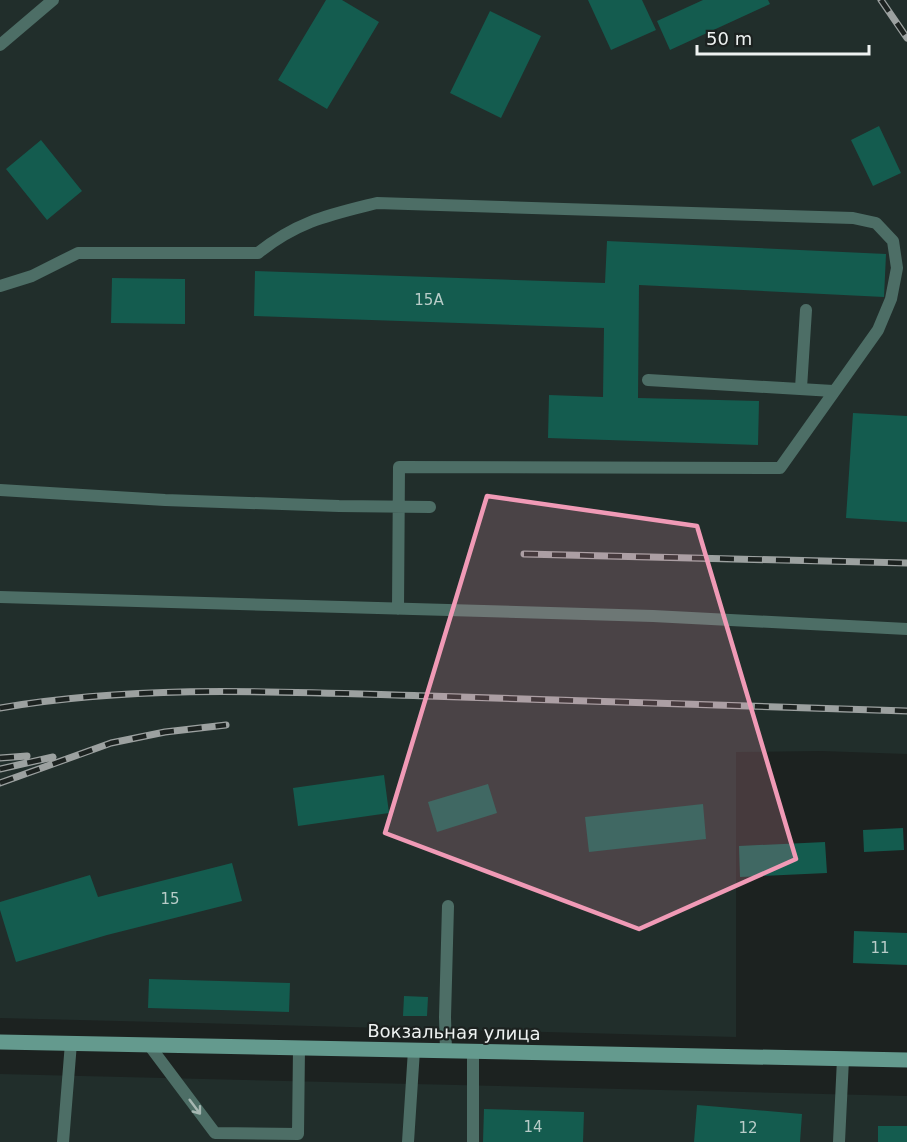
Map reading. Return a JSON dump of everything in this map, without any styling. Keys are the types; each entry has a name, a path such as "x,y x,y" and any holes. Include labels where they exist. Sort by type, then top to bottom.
{"main road":[{"name":"Вокзальная улица","path":"0,1042 907,1060"}],"lane":[{"path":"0,45 53,0"},
{"path":"0,286 32,276 78,253 258,253 279,236 320,217 377,203 853,218 876,223 892,241 897,268 891,299 878,330 780,468 399,467 398,609"},
{"path":"801,388 806,310"},
{"path":"648,380 833,391"},
{"path":"0,490 165,500 430,507"},
{"path":"0,597 653,616 907,629"},
{"path":"446,1051 448,906"},
{"path":"63,1142 71,1043"},
{"path":"149,1045 218,1138 297,1138 298,1048"},
{"path":"408,1142 414,1050"},
{"path":"473,1052 473,1142"},
{"path":"839,1142 843,1059"}],"highlighted area":[{"path":"487,496 697,526 796,859 639,929 385,833"}],"shaded area":[{"path":"0,0 907,0 907,754 821,751 736,752 736,1037 0,1018"},
{"path":"0,1074 907,1096 907,1142 0,1142"}],"building":[{"path":"326,0 342,0 379,22 327,109 278,80"},
{"path":"588,0 642,0 656,30 611,50"},
{"path":"703,0 768,0 770,4 670,50 657,21"},
{"path":"490,11 541,36 501,118 450,93"},
{"path":"879,126 901,173 873,186 851,140"},
{"path":"41,140 82,191 47,220 6,169"},
{"path":"607,241 886,254 884,297 639,285 638,398 759,401 758,445 548,438 549,395 603,397 604,328 254,316 255,271 605,283"},
{"path":"112,278 185,279 185,324 111,323"},
{"path":"853,413 907,416 907,522 846,518"},
{"path":"384,775 389,813 298,826 293,788"},
{"path":"488,784 497,813 437,832 428,802"},
{"path":"703,804 706,839 589,852 585,817"},
{"path":"903,828 904,850 864,852 863,830"},
{"path":"825,842 827,873 740,877 739,846"},
{"path":"232,863 242,901 107,935 16,962 0,910 0,902 90,875 98,897"},
{"path":"854,931 907,933 907,965 853,963"},
{"path":"149,979 290,983 289,1012 148,1008"},
{"path":"404,996 428,997 427,1016 403,1016"},
{"path":"697,1105 802,1114 800,1142 694,1142"},
{"path":"484,1109 584,1112 583,1142 483,1142"},
{"path":"878,1126 907,1126 907,1142 878,1142"}],"railway":[{"path":"881,0 907,38"},
{"path":"524,554 907,563"},
{"path":"0,708 106,695 213,692 321,693 907,711"},
{"path":"0,783 111,743 165,732 226,725"},
{"path":"0,758 27,756"},
{"path":"0,769 53,757"}]}
